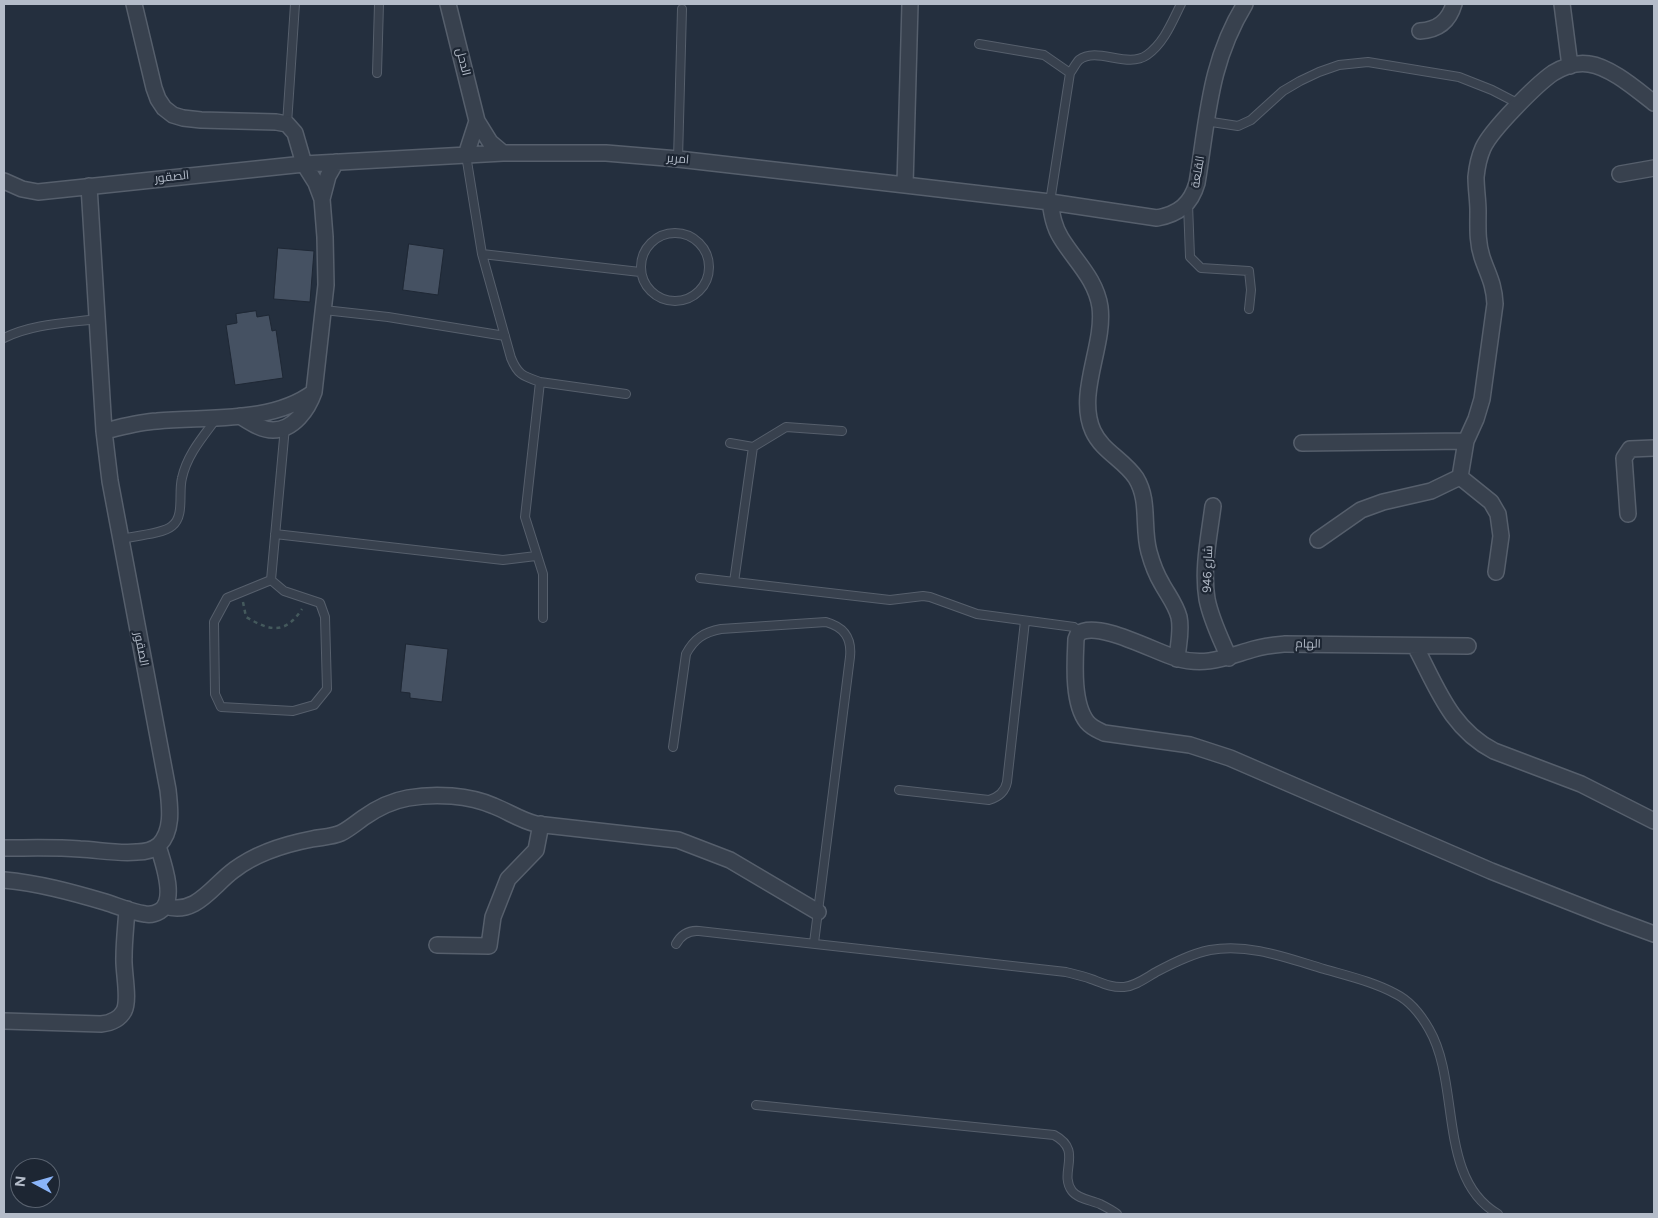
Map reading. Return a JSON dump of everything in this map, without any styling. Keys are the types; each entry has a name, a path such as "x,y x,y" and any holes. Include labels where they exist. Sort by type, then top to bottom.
{"street":[{"path":"134,4 154,88 164,108 173,115 190,120 268,121 287,124 296,133 304,164 316,183 322,199 326,259 324,310 314,392 304,413 285,427 272,430 253,424 240,416"},
{"name":"الدحل","path":"448,4 477,121"},
{"path":"906,185 910,4"},
{"name":"القلعة","path":"1050,202 1157,218 1168,216 1188,204 1194,194 1197,183 1205,121 1214,76 1232,27 1245,4"},
{"path":"1420,31 1428,31 1443,24 1454,4"},
{"path":"1562,4 1570,66"},
{"path":"1460,477 1466,441 1476,420 1482,399 1495,304 1494,290 1482,256 1478,237 1476,176 1478,159 1483,146 1498,126 1543,81 1554,73 1570,66 1588,64 1597,66 1621,79 1654,103"},
{"path":"477,121 490,142 503,153"},
{"path":"466,156 477,121"},
{"name":"امرير","path":"304,164 503,153 606,153 678,159 1050,202"},
{"path":"322,199 328,176 336,162"},
{"name":"الصقور","path":"4,181 22,189 38,192 304,164"},
{"path":"1620,174 1654,168"},
{"name":"الصقور","path":"89,186 104,431 110,481 168,790 170,818 163,839 158,846"},
{"path":"1050,202 1053,220 1059,234 1092,281 1098,299 1100,320 1088,396 1089,420 1098,440 1129,469 1140,487 1144,503 1148,551 1160,582 1174,605 1179,619 1177,659"},
{"path":"104,431 145,422 240,416 288,407 314,392"},
{"path":"1302,443 1466,441"},
{"path":"1628,514 1624,458 1630,449 1654,448"},
{"path":"1318,540 1361,510 1383,502 1430,491 1460,477"},
{"path":"1460,477 1491,502 1498,514 1501,536 1496,572"},
{"name":"شارع 946","path":"1213,506 1206,585 1211,614 1229,658"},
{"name":"الهام","path":"1080,632 1086,630 1111,634 1137,642 1177,659 1203,662 1229,658 1256,648 1285,644 1468,646"},
{"path":"1080,632 1076,639 1075,664 1078,697 1084,717 1097,730 1111,734 1190,745 1230,758 1491,871 1654,934"},
{"path":"1415,646 1453,717 1461,728 1476,741 1494,751 1581,784 1654,820"},
{"path":"164,906 181,909 189,907 200,901 235,869 250,861 292,844 340,834 376,809 398,800 432,796 479,800 523,821 678,840 730,860 818,912"},
{"path":"437,945 489,946 493,917 508,879 536,850 541,824"},
{"path":"4,848 137,852 158,846 168,884 164,906 159,912 151,915 41,884 4,880"},
{"path":"4,1021 101,1024 110,1023 118,1019 124,1012 126,1004 124,956 127,909"}],"lane":[{"path":"287,124 295,4"},
{"path":"376,73 379,4"},
{"path":"1050,202 1070,73 1080,60 1091,55 1135,60 1147,56 1163,39 1181,4"},
{"path":"678,159 682,9"},
{"path":"979,44 1044,55 1070,73"},
{"path":"1205,121 1238,126 1251,120 1283,90 1300,81 1339,65 1368,62 1459,77 1492,90 1519,104"},
{"path":"466,156 482,254 516,370 524,376 540,382 626,394"},
{"path":"1188,204 1190,257 1201,268 1249,272 1251,290 1249,310"},
{"path":"675,232 694,237 707,252 710,272 701,290 684,301 664,301 656,296 648,290 640,272 643,252 656,237 675,232"},
{"path":"482,254 640,272"},
{"path":"324,310 388,317 505,336"},
{"path":"4,338 42,326 97,319"},
{"path":"540,382 525,517 543,574 543,618"},
{"path":"120,539 162,531 174,525 180,513 179,493 185,467 198,444 217,418"},
{"path":"271,580 285,427"},
{"path":"734,582 753,448 770,435 786,427 842,432"},
{"path":"730,443 753,448"},
{"path":"275,534 503,560 536,556"},
{"path":"700,578 890,600 923,596 937,599 954,607 977,614 1074,627 1080,632"},
{"path":"271,580 284,591 320,604 326,617 327,689 314,705 293,711 221,707 215,694 214,622 227,598 271,580"},
{"path":"899,790 989,800 1003,792 1007,782 1025,621"},
{"path":"674,747 686,654 700,636 710,631 721,629 826,622 835,624 849,638 850,657 814,943"},
{"path":"676,944 683,934 694,930 1066,972 1090,978 1107,985 1122,987 1136,984 1171,964 1197,953 1225,948 1239,948 1276,955 1354,977 1397,994 1418,1013 1430,1030 1440,1057 1463,1174 1475,1196 1498,1214"},
{"path":"756,1105 1054,1135 1065,1142 1068,1148 1070,1155 1068,1180 1072,1191 1081,1198 1102,1205 1117,1214"}],"path":[{"path":"240,592 246,617 262,627 276,629 286,626 296,618 309,599"}],"building":[{"path":"409,244 444,249 438,295 403,290"},
{"path":"278,248 314,251 310,302 274,299"},
{"path":"256,311 257,317 269,315 272,331 276,330 283,378 235,385 226,325 237,323 236,314"},
{"path":"406,644 448,649 442,702 410,698 410,693 401,692"}]}
